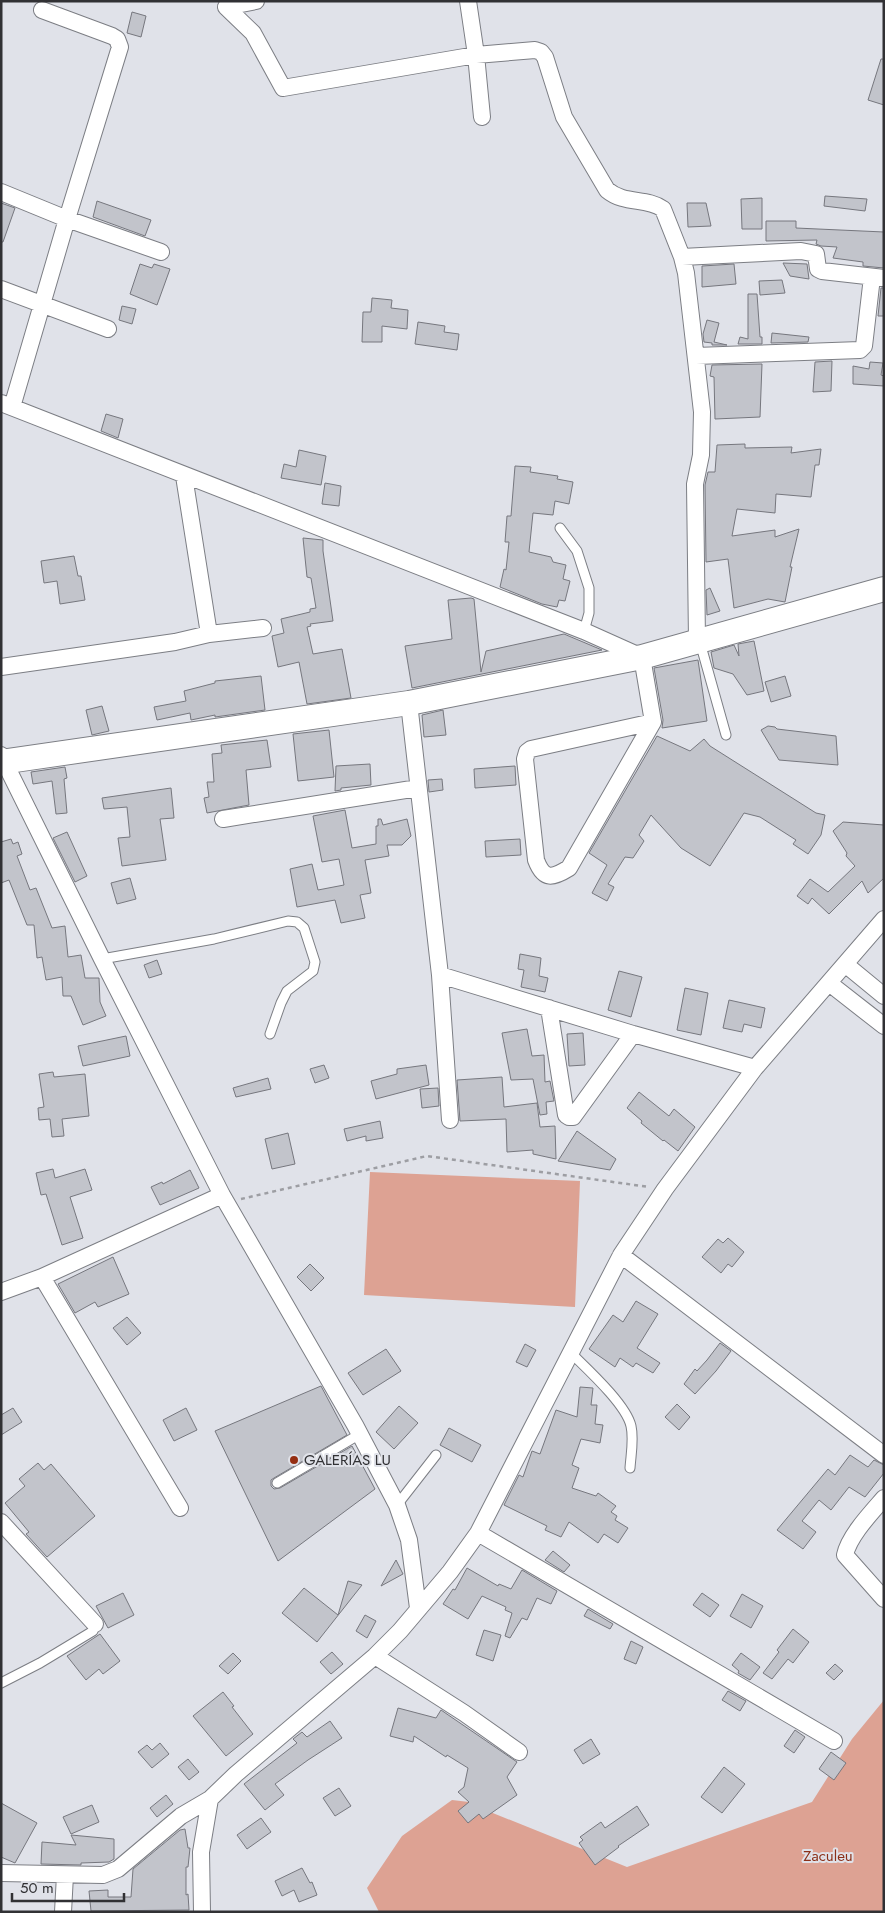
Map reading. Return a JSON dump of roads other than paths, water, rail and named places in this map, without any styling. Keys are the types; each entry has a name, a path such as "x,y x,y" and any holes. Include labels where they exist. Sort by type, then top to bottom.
{"street":[{"path":"256,1 226,7 253,33 283,88 476,55 535,50 541,52 545,57 564,116 608,190 623,200 655,205 662,208 682,257 686,273 702,412 701,454 695,484 697,640"},
{"path":"468,1 482,117"},
{"path":"42,10 112,36 117,39 120,47 43,304 7,405 184,476 584,631 642,657"},
{"path":"1,192 67,219 161,252"},
{"path":"682,257 801,251 816,254 818,269 822,271 878,277 864,346 860,350 696,356"},
{"path":"1,289 108,328"},
{"path":"184,476 210,634"},
{"path":"418,1608 409,1540 397,1505 360,1434 224,1199 2,760 409,703 642,657 884,589"},
{"path":"1,667 175,642 210,634 263,628"},
{"path":"642,657 653,722 570,868 557,876 545,875 540,871 536,860 525,759 528,752 531,749 653,722"},
{"path":"409,703 440,974 450,1120"},
{"path":"223,820 418,788"},
{"path":"1,1873 103,1875 118,1869 181,1816 210,1799 236,1774 375,1656 400,1631 450,1572 478,1532 621,1255 665,1189 755,1068 884,919"},
{"path":"845,964 884,996"},
{"path":"440,974 633,1034 755,1068"},
{"path":"829,982 884,1026"},
{"path":"549,1008 566,1115 569,1117 574,1117 633,1034"},
{"path":"1,1292 42,1277 224,1199"},
{"path":"621,1255 884,1454"},
{"path":"42,1277 180,1508"},
{"path":"884,1498 863,1523 846,1548 845,1555 884,1598"},
{"path":"1,1522 95,1624"},
{"path":"478,1532 834,1740"},
{"path":"375,1656 464,1713 519,1752"},
{"path":"202,1912 201,1852 210,1799"},
{"path":"63,1912 65,1874"}],"lane":[{"path":"560,528 577,551 589,588 589,613 584,631"},
{"path":"697,640 703,653 726,735"},
{"path":"102,960 214,939 288,921 297,922 304,928 315,962 313,971 288,991 281,1003 270,1034"},
{"path":"570,1352 619,1404 631,1424 633,1440 630,1468"},
{"path":"277,1483 360,1434"},
{"path":"397,1505 436,1455"},
{"path":"1,1683 40,1663 94,1631 95,1624"}],"place":[{"name":"GALERÍAS LU","path":"294,1460"}],"park label":[{"name":"Zaculeu","path":"828,1856"}]}
